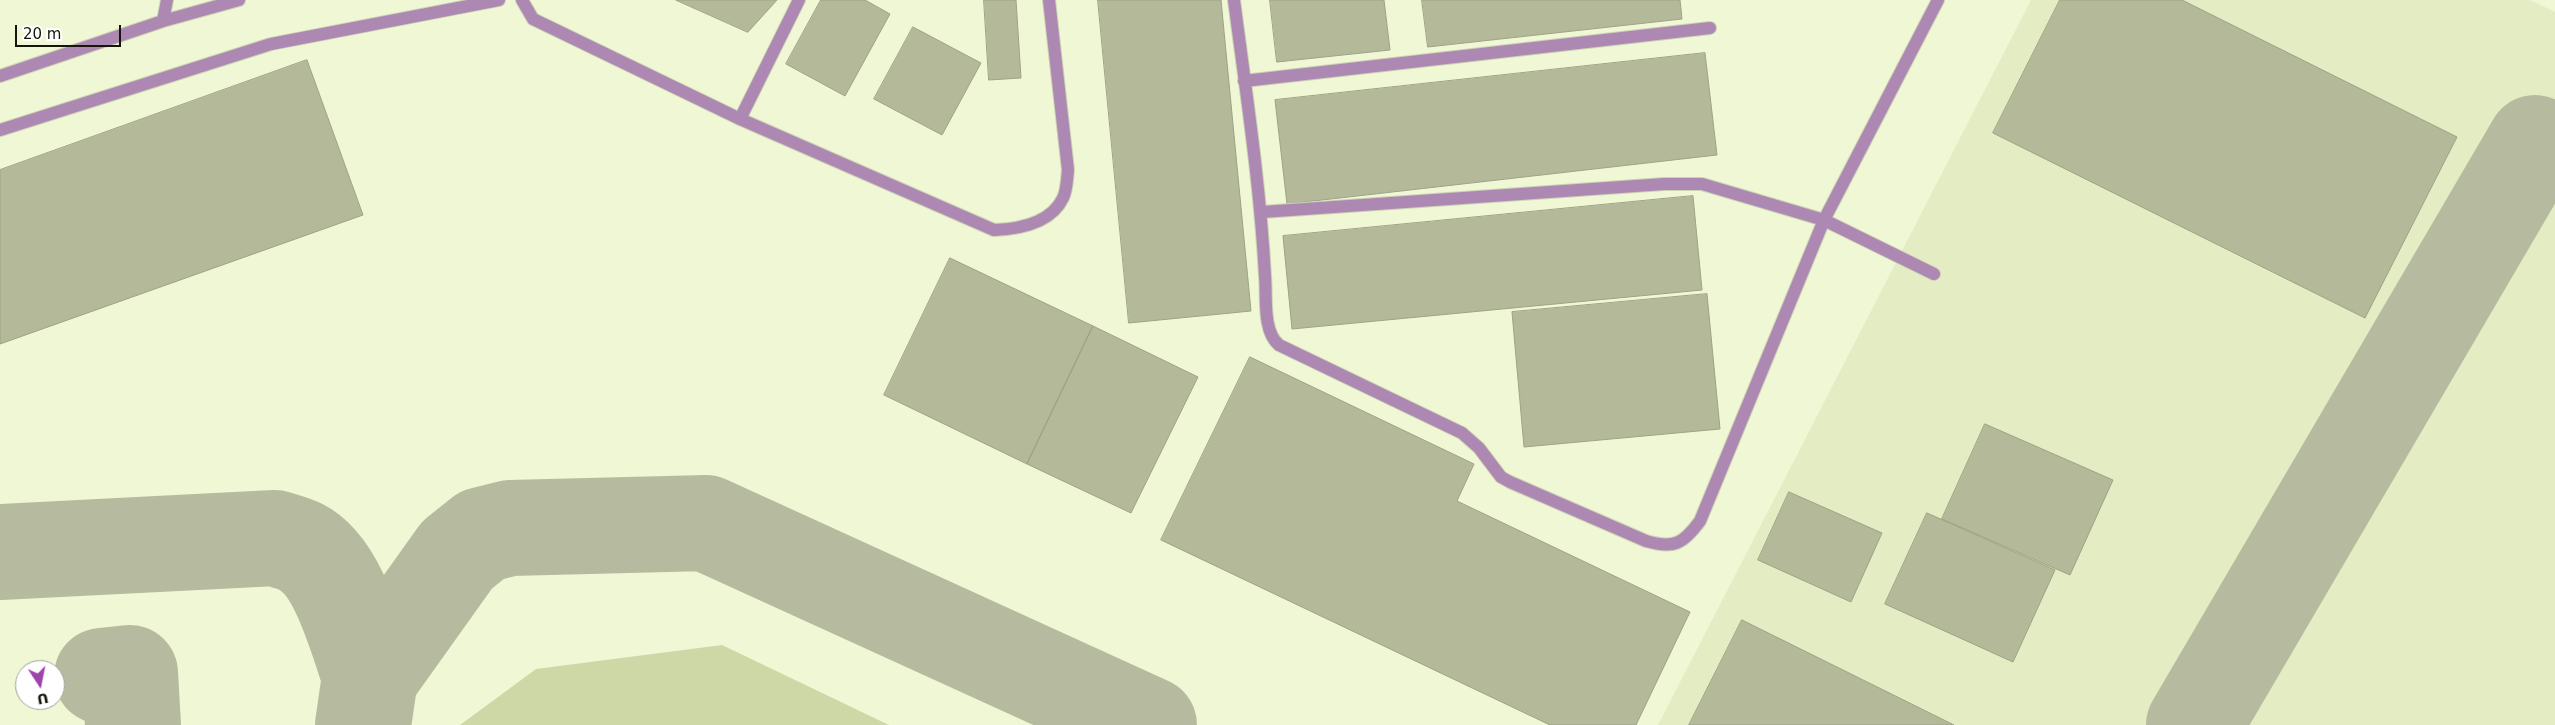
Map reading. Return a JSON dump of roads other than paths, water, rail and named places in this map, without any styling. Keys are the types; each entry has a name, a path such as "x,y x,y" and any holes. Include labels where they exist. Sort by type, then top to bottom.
{"lane":[{"path":"163,21 167,0"},
{"path":"0,76 163,21 239,0"},
{"path":"0,130 271,44 499,0"},
{"path":"522,0 533,19 740,119 994,230 1018,229 1048,216 1064,197 1068,170 1049,0"},
{"path":"740,119 798,0"},
{"path":"1234,0 1262,212 1268,320 1272,339 1279,345 1462,433 1479,448 1501,477 1510,482 1646,542 1664,546 1686,540 1700,522 1824,220 1938,0"},
{"path":"1244,81 1710,28"},
{"path":"1262,212 1664,184 1702,184 1824,220 1934,274"}]}
